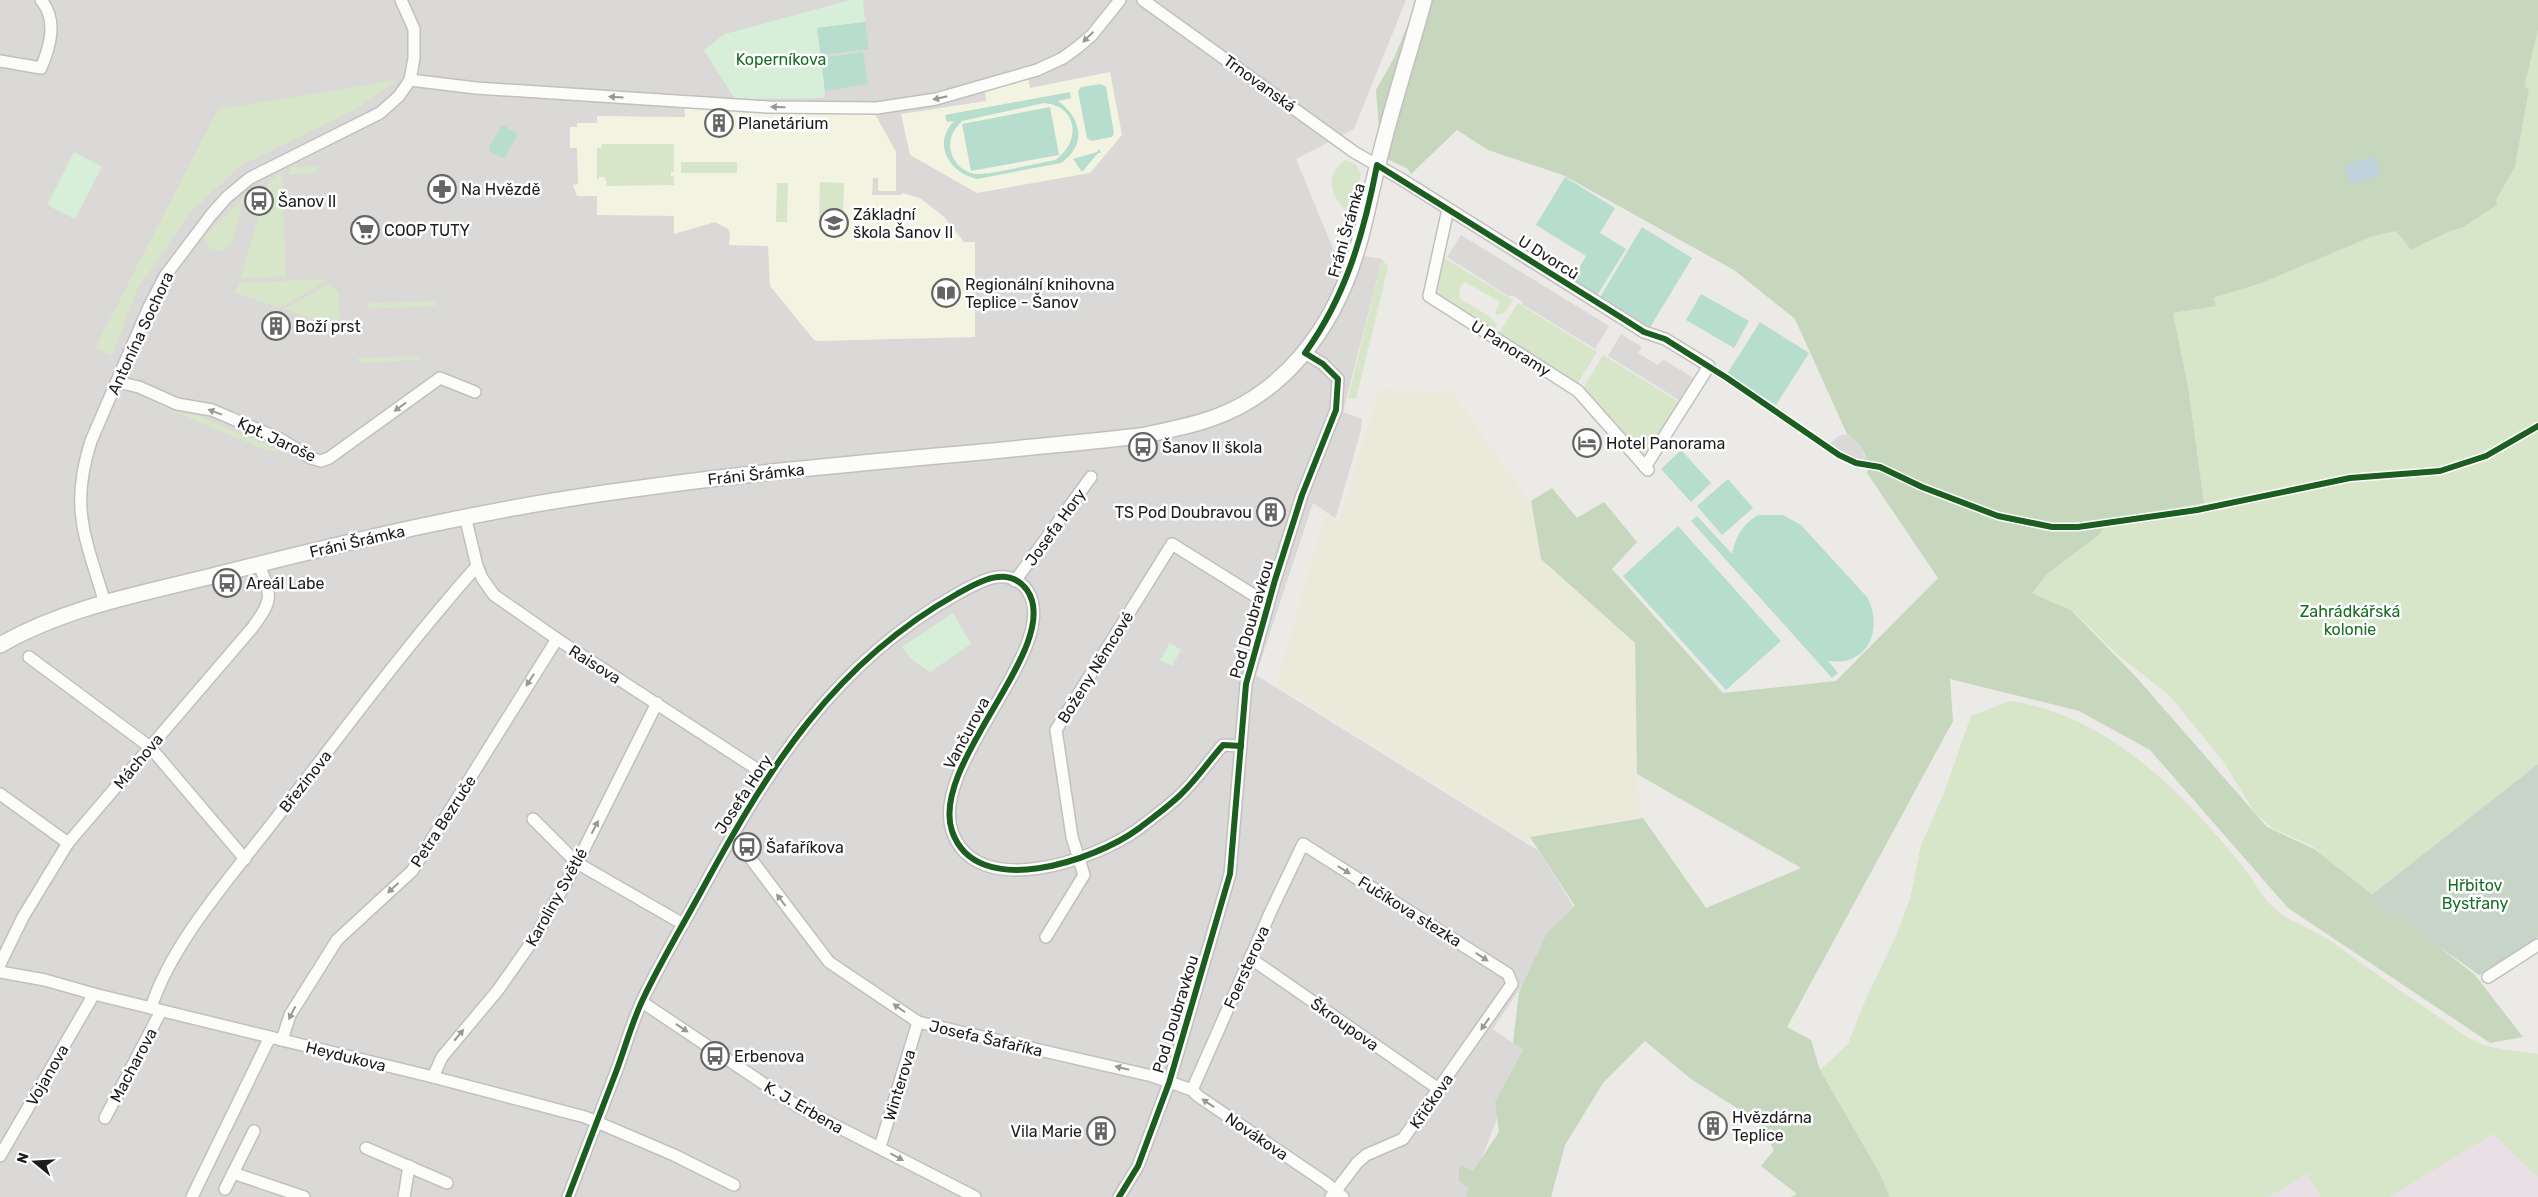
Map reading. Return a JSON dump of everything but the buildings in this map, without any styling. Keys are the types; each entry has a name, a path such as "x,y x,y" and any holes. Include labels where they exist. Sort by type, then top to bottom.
{"street":[{"path":"0,61 41,68 50,47 51,19 41,0"},
{"name":"Antonína Sochora","path":"105,603 80,520 80,489 85,460 91,441 165,276 187,244 227,197 250,178 380,113 399,96 410,80 414,58 414,29 401,0"},
{"path":"410,80 476,88 768,107 877,108 936,100 1037,70 1063,58 1078,47 1092,35 1120,0"},
{"name":"Trnovanská","path":"1143,0 1332,136 1377,165"},
{"name":"Fráni Šrámka","path":"0,645 41,624 105,603 259,564 465,516 623,490 741,475 1148,434 1191,425 1230,410 1267,388 1305,352 1322,330 1342,290 1356,255 1377,165 1424,0"},
{"name":"U Dvorců","path":"1377,165 1644,332 1665,339 1709,366 1647,469"},
{"name":"U Panoramy","path":"1448,209 1430,296 1578,391 1647,469"},
{"name":"Pod Doubravkou","path":"1119,1197 1138,1166 1168,1083 1230,874 1246,684 1268,604 1302,495 1336,410 1338,379 1323,364 1305,352"},
{"name":"Kpt. Jaroše","path":"117,382 139,387 177,404 212,410 280,439 311,458 321,460 329,458 440,378 475,392"},
{"name":"Josefa Hory","path":"568,1197 642,1002 732,834 801,730 832,692 891,638 954,596 984,580 999,576 1016,581 1091,477"},
{"name":"Raisova","path":"465,516 477,566 482,578 494,595 557,639 769,777"},
{"name":"Boženy Němcové","path":"1046,937 1084,875 1072,837 1056,730 1172,544 1268,604"},
{"name":"Máchova","path":"0,964 23,917 68,843 253,627 268,606 269,591 259,564"},
{"name":"Březinova","path":"156,1010 158,987 187,936 406,652 477,566"},
{"name":"Vančurova","path":"1016,581 1027,591 1032,608 1027,648 966,758 954,785 950,806 952,831 968,856 990,868 1016,872 1080,858 1134,832 1177,798 1223,745 1241,746"},
{"name":"Petra Bezruče","path":"194,1194 276,1039 337,940 412,871 557,639"},
{"path":"29,657 150,747 246,858"},
{"name":"Karoliny Světlé","path":"433,1077 442,1057 498,990 536,936 577,863 658,703"},
{"path":"0,794 68,843"},
{"path":"533,819 577,863 683,924"},
{"name":"Josefa Šafaříka","path":"732,834 829,962 918,1022 988,1040 1119,1067 1152,1076 1168,1083"},
{"name":"Foersterova","path":"1192,1090 1303,844"},
{"name":"Fučíkova stezka","path":"1303,844 1508,974 1512,984"},
{"path":"2488,977 2538,944"},
{"name":"Škroupova","path":"1250,958 1440,1090"},
{"name":"Heydukova","path":"0,972 45,980 156,1010 433,1077 598,1121 734,1185"},
{"name":"Křičkova","path":"1336,1195 1366,1155 1404,1140 1512,984"},
{"name":"Vojanova","path":"0,1156 94,994"},
{"name":"K. J. Erbena","path":"642,1002 797,1106 975,1197"},
{"name":"Macharova","path":"105,1118 156,1010"},
{"name":"Winterova","path":"880,1147 918,1022"},
{"name":"Novákova","path":"1168,1083 1192,1090 1336,1195"},
{"path":"225,1189 254,1131"},
{"path":"366,1148 447,1183"},
{"path":"404,1197 409,1166"},
{"path":"233,1173 304,1197"}],"shaded area":[{"path":"0,0 1406,0 1354,129 1296,159 1334,251 1382,259 1343,412 1362,419 1361,430 1337,514 1335,518 1313,503 1256,675 1539,851 1574,907 1493,1029 1523,1050 1467,1197 0,1197"},
{"name":"Základní škola Šanov II","path":"1110,72 1122,135 1090,173 977,193 910,155 901,114 986,101 985,90 1028,77 1030,88"},
{"name":"Základní škola Šanov II","path":"684,105 804,112 874,112 896,152 896,191 878,191 878,178 873,178 872,195 901,195 902,193 920,198 944,217 964,242 975,242 975,337 814,340 770,286 768,246 729,245 730,234 728,229 715,222 674,234 674,216 597,215 597,196 577,196 573,185 578,184 577,148 570,148 570,127 577,127 577,123 597,123 597,116 685,117"},
{"path":"1461,235 1609,326 1595,349 1522,304 1523,302 1517,298 1512,295 1510,297 1447,257"},
{"path":"1621,334 1642,347 1638,353 1658,365 1663,359 1693,378 1679,400 1608,356"},
{"path":"1379,390 1452,392 1533,507 1540,559 1634,641 1639,817 1523,839 1276,684 1325,517 1339,521"},
{"path":"1847,434 1860,442 1868,465 1856,463 1827,447 1838,436"},
{"path":"2493,1134 2538,1177 2538,1197 2389,1197"},
{"path":"2308,1174 2321,1197 2268,1197"}],"green space":[{"name":"Koperníkova","path":"850,0 863,0 865,22 817,28 825,91 824,98 735,99 704,50 725,34"},
{"path":"1418,0 2538,0 2538,30 2524,87 2529,89 2515,167 2496,200 2497,205 2463,227 2411,250 2396,231 2373,236 2259,284 2213,298 2216,306 2173,313 2188,386 2204,503 2107,521 2100,534 2047,574 2032,593 2072,611 2137,678 2267,827 2314,849 2475,975 2523,1037 2490,1043 2288,908 2150,750 2079,711 1950,679 1953,721 1787,1027 1811,1040 1820,1070 1879,1172 1890,1197 1791,1197 1797,1194 1761,1166 1774,1150 1759,1122 1691,1079 1645,1041 1603,1083 1565,1145 1551,1197 1466,1197 1469,1188 1459,1181 1459,1168 1463,1166 1473,1171 1499,1132 1495,1102 1523,1050 1513,1043 1519,992 1547,933 1575,906 1530,837 1643,818 1706,908 1801,868 1637,774 1635,643 1541,559 1531,501 1552,488 1577,518 1604,502 1637,542 1612,569 1723,693 1836,681 1938,578 1867,473 1867,461 1863,450 1847,434 1795,319 1734,270 1563,175 1488,150 1457,130 1411,174 1408,169 1387,159 1379,129 1376,90 1394,58"},
{"path":"865,22 869,49 821,55 817,28"},
{"name":"Zahrádkářská kolonie","path":"2538,30 2538,764 2369,897 2311,845 2274,829 2255,813 2223,761 2169,695 2119,656 2075,613 2032,593 2047,574 2100,534 2106,521 2204,503 2188,386 2173,313 2215,306 2213,298 2259,284 2373,236 2396,231 2411,250 2463,227 2496,200 2515,166 2529,89 2523,88"},
{"path":"863,52 868,84 825,91 821,58"},
{"path":"398,80 356,109 241,165 189,214 138,288 112,356 95,348 218,109"},
{"path":"1101,84 1106,87 1114,133 1112,137 1091,141 1087,138 1078,91 1081,87"},
{"path":"1070,92 1071,98 1058,101 1072,115 1076,123 1078,140 1075,148 1061,163 977,179 959,171 947,156 944,148 944,139 954,121 947,122 945,115","holes":["1044,103 1056,106 1070,118 1072,135 1063,153 1055,160 982,174 971,173 963,169 954,160 950,147 951,139 954,131 962,121"]},
{"path":"1050,107 1059,155 971,171 962,124"},
{"path":"504,126 516,133 517,136 505,157 502,158 490,151 489,147 501,127"},
{"path":"602,144 674,144 674,172 671,172 671,176 674,176 674,185 607,186 605,177 599,177 597,181 597,148 601,148"},
{"path":"1099,149 1101,153 1098,153 1082,172 1073,159 1097,152"},
{"path":"74,152 102,167 75,219 47,205"},
{"path":"1345,160 1356,165 1361,174 1351,213 1348,215 1332,188 1333,174"},
{"path":"681,162 737,162 737,173 681,173"},
{"path":"319,166 314,174 287,174 291,171 290,167"},
{"path":"282,172 286,276 240,279 262,204 266,205 269,196 265,194 269,181"},
{"path":"1565,177 1615,208 1600,233 1626,249 1596,297 1571,282 1586,256 1536,225"},
{"path":"820,182 844,183 843,223 819,222"},
{"path":"777,183 788,183 787,222 776,222"},
{"path":"244,197 233,240 221,252 209,248 203,238"},
{"path":"1642,227 1692,258 1649,329 1599,299"},
{"path":"1441,256 1513,300 1504,313 1497,315 1495,312 1500,302 1465,282 1461,285 1460,299 1490,317 1497,325 1492,333 1438,297 1436,290"},
{"path":"1382,259 1388,267 1356,399 1348,398"},
{"path":"323,279 326,281 280,308 235,293 239,283"},
{"path":"329,284 339,292 340,328 284,309"},
{"path":"1701,294 1749,321 1734,348 1686,320"},
{"path":"435,301 438,304 434,306 369,309 367,305 369,303"},
{"path":"1518,303 1597,352 1576,386 1497,336"},
{"path":"1760,322 1809,353 1776,405 1727,374"},
{"path":"1603,355 1681,403 1650,451 1642,454 1635,450 1582,390"},
{"path":"421,356 418,360 362,363 357,360 357,358"},
{"path":"143,392 281,451 268,451 147,400"},
{"path":"1681,450 1711,483 1691,502 1661,469"},
{"path":"1728,479 1753,508 1722,535 1697,506"},
{"path":"1758,515 1783,515 1801,525 1867,597 1873,616 1874,626 1872,635 1862,652 1854,657 1842,661 1828,661 1838,673 1832,678 1691,521 1697,516 1732,554 1740,532"},
{"path":"1678,526 1781,641 1726,690 1623,576"},
{"path":"953,613 971,644 930,672 911,659 902,647"},
{"path":"1170,643 1181,650 1172,666 1160,660"},
{"path":"2010,701 2046,709 2080,723 2112,740 2142,762 2170,786 2221,840 2251,877 2267,901 2284,916 2322,935 2473,1040 2493,1047 2538,1054 2538,1177 2493,1134 2389,1197 2321,1197 2307,1174 2268,1197 1890,1197 1879,1172 1820,1070 1848,1044 1865,1001 1896,936 1910,899 1921,845 1944,793 1971,716"},
{"name":"Hřbitov Bystřany","path":"2538,764 2538,937 2479,975 2369,897"}],"water":[{"path":"2376,156 2381,175 2350,184 2344,165"}],"cycle path":[{"path":"1119,1197 1138,1166 1169,1083 1230,874 1246,684 1275,580 1302,495 1336,410 1338,379 1323,364 1305,353 1332,309 1352,263 1366,215 1377,165 1644,332 1665,339 1727,378 1839,455 1856,463 1880,467 1922,487 1998,516 2052,527 2078,527 2197,510 2350,478 2440,471 2486,456 2538,426"},
{"path":"568,1197 643,999 672,943 753,801 809,721 840,685 875,652 913,621 965,589 983,581 1002,577 1011,578 1019,582 1027,590 1034,613 1028,641 1014,672 959,772 950,803 952,831 965,853 985,865 1010,870 1038,868 1067,862 1119,841 1138,829 1177,798 1223,745 1241,746"}],"place":[{"name":"Planetárium","path":"719,123"},
{"name":"Na Hvězdě","path":"442,189"},
{"name":"Šanov II","path":"259,201"},
{"name":"Základní škola Šanov II","path":"834,223"},
{"name":"COOP TUTY","path":"365,230"},
{"name":"Regionální knihovna Teplice - Šanov","path":"946,293"},
{"name":"Boží prst","path":"276,326"},
{"name":"Hotel Panorama","path":"1587,443"},
{"name":"Šanov II škola","path":"1143,447"},
{"name":"TS Pod Doubravou","path":"1271,512"},
{"name":"Areál Labe","path":"227,583"},
{"name":"Šafaříkova","path":"747,847"},
{"name":"Erbenova","path":"715,1056"},
{"name":"Hvězdárna Teplice","path":"1713,1126"},
{"name":"Vila Marie","path":"1101,1131"}]}
